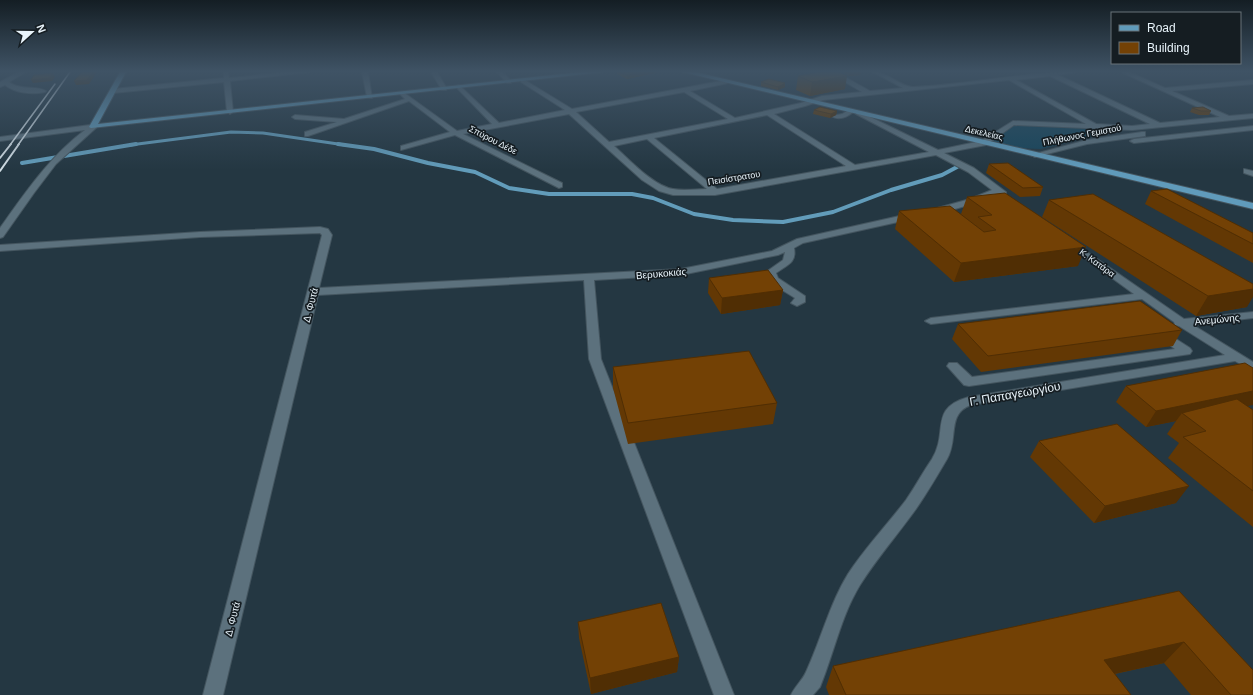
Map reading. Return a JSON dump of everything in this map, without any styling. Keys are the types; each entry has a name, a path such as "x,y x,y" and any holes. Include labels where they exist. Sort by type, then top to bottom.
{"main road":[{"path":"93,127 106,104"},
{"path":"93,127 301,104"},
{"name":"Δεκελείας","path":"823,104 1253,206"}],"street":[{"path":"229,104 230,112"},
{"path":"308,134 394,104"},
{"name":"Σπύρου Δέδε","path":"417,104 456,133 559,185"},
{"path":"476,104 497,125"},
{"name":"Πεισίστρατου","path":"560,104 570,111 645,178 662,189 673,192 715,192 854,168 983,143"},
{"path":"404,148 456,133 606,104"},
{"path":"709,104 734,120"},
{"path":"607,145 768,114 806,104"},
{"path":"812,110 820,104"},
{"path":"1057,104 1096,126"},
{"path":"1115,104 1158,125"},
{"path":"1194,104 1202,108 1197,110 1240,124"},
{"path":"834,116 842,116 855,112 971,170 1010,200"},
{"path":"768,114 854,168"},
{"path":"295,116 313,119 350,120"},
{"path":"983,143 1013,123 1132,128 1253,116"},
{"name":"Πλήθωνος Γεμιστού","path":"1035,155 1094,141 1240,124 1252,127"},
{"path":"0,136 93,127"},
{"path":"0,139 93,127"},
{"path":"0,235 33,188 59,157 74,141 93,127"},
{"name":"Πλήθωνος Γεμιστού","path":"1051,159 1098,147 1252,127"},
{"path":"649,137 715,192"},
{"name":"Βερυκοκιάς","path":"313,292 508,280 681,272 769,255 800,241 946,210 998,190"},
{"name":"Δ. Φυτά","path":"0,248 135,238 320,230 325,231 327,235 213,695"},
{"name":"Κ. Κατάρα","path":"1060,237 1182,323 1253,367"},
{"path":"789,246 791,255 789,261 771,272 773,280 800,296 801,300 797,303"},
{"path":"589,277 595,359 724,695"},
{"path":"931,321 1143,296"},
{"name":"Ανεμώνης","path":"953,366 969,382 1186,350 1152,327 1253,315"},
{"name":"Γ. Παπαγεωργίου","path":"801,695 813,680 835,619 854,580 912,503 942,455 947,437 949,414 958,405 969,401 1237,357"}],"shaded area":[{"path":"1016,124 1093,127 1107,133 1041,149 1015,148 990,142"}],"building":[{"path":"820,107 837,111 831,114 814,110"},
{"path":"1203,107 1211,111 1201,111 1192,108"},
{"path":"1008,163 1043,187 1023,188 989,164"},
{"path":"1167,189 1253,233 1253,244 1151,191"},
{"path":"1005,193 1086,247 961,263 899,211 950,206 984,232 996,230 978,217 992,215 967,197"},
{"path":"1093,194 1253,284 1253,289 1208,296 1049,200"},
{"path":"768,270 783,290 722,298 709,278"},
{"path":"1140,301 1182,330 988,356 958,324"},
{"path":"749,351 777,403 628,423 613,367"},
{"path":"1245,363 1253,368 1253,391 1156,411 1126,386"},
{"path":"1237,399 1253,410 1253,491 1183,437 1206,431 1182,413"},
{"path":"1117,424 1189,486 1105,506 1039,441"},
{"path":"1179,591 1253,670 1253,695 1231,695 1184,642 1104,660 1131,695 846,695 833,666"},
{"path":"661,603 679,657 590,678 578,622"}],"waterway":[{"path":"130,145 231,132 263,133 341,144"},
{"path":"130,145 136,144"},
{"path":"341,144 374,149 428,163 475,172 509,188 549,194 632,194 653,198 694,214 733,220 783,222 833,212 891,190 942,175 957,167"},
{"path":"22,163 130,145"}],"railway":[{"path":"10,145 40,104"},
{"path":"18,145 47,104"},
{"path":"0,158 11,144"},
{"path":"0,171 19,144"}]}
